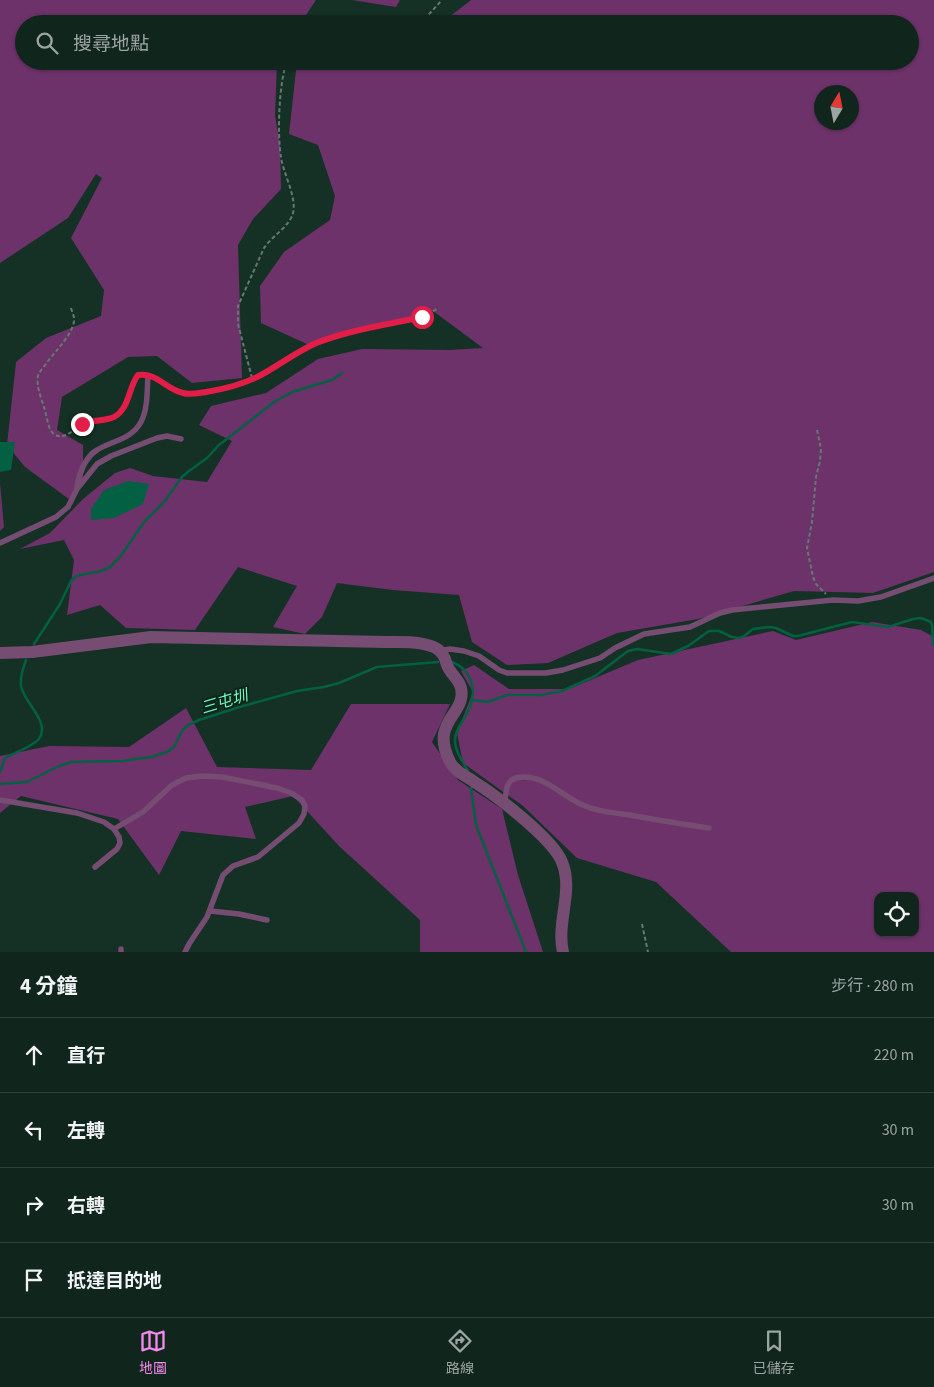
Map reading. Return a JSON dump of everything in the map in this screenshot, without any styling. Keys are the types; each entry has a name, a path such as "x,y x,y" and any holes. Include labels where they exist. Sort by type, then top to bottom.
{"street":[{"path":"0,653 32,652 151,637 418,643 432,646 443,655 461,690 460,700 444,728 444,746 451,764 461,775 475,782 505,804 549,842 559,854 567,885 561,923 563,952"}],"lane":[{"path":"77,489 79,476 85,463 95,451 126,438 143,419 148,376"},
{"path":"0,543 56,517 68,507 77,489 97,464 111,456 157,438 168,436 181,439"},
{"path":"440,651 450,649 464,651 479,656 499,670 507,673 546,673 563,670 600,658 644,634 690,626 726,612 833,600 858,601 881,598 934,578"},
{"path":"114,829 143,812 172,785 186,778 202,776 222,777 255,782 291,793 302,800 305,806 304,814 299,823 258,857 233,866 223,875 210,911 185,952"},
{"path":"505,804 506,790 509,783 514,778 527,776 546,782 574,801 594,810 709,828"},
{"path":"0,800 77,813 104,822 114,829 120,843 117,849 95,867"},
{"path":"210,911 267,920"}],"path":[{"path":"428,15 442,0"},
{"path":"252,378 238,324 238,306 264,248 269,240 290,220 294,212 294,201 280,155 280,113 284,70"},
{"path":"71,308 74,324 66,338 40,372 38,379 40,394 50,428 54,434 60,437 65,436 82,424 115,416 121,412 127,402 134,380 138,375 148,376 184,394 206,392 238,384 260,375 312,345 337,335 422,317 437,309"},
{"path":"817,430 821,449 820,461 816,477 807,548 816,584 833,600"},
{"path":"642,924 648,952"}],"shaded area":[{"path":"0,0 316,0 306,15 15,15 15,70 277,70 275,116 280,144 281,189 253,219 238,245 242,378 192,383 157,356 128,357 62,397 57,430 83,445 83,481 73,502 25,467 7,445 16,362 46,338 101,316 104,290 71,238 102,178 96,174 68,218 0,263"},
{"path":"352,0 400,0 396,7"},
{"path":"471,0 934,0 934,572 873,593 794,591 698,619 617,633 548,663 507,665 472,642 459,595 337,583 322,617 305,634 273,627 297,586 238,567 195,630 126,628 100,605 67,615 74,560 64,540 20,549 50,533 83,499 115,473 130,468 153,476 207,482 232,441 199,425 211,406 266,393 318,359 362,349 449,350 483,348 433,311 309,345 261,323 260,286 284,252 330,220 335,196 318,145 289,134 296,70 919,70 919,15 452,15"},
{"path":"0,442 15,442 11,470 0,472"},
{"path":"128,481 149,484 143,504 114,518 91,520 91,509 104,490"},
{"path":"0,483 4,527 0,531"},
{"path":"872,622 921,630 934,637 934,952 731,952 656,882 577,858 523,806 463,763 457,733 473,692 461,671 474,665 509,689 569,689 638,660 773,631 796,640"},
{"path":"351,704 450,704 432,742 458,780 502,809 518,875 543,952 420,952 420,920 339,846 293,796 245,807 256,839 181,831 159,875 118,819 21,796 0,813 0,756 49,746 129,747 186,708 217,767 311,770"}],"waterway":[{"path":"34,644 60,604 71,581 76,576 109,568 120,557 144,522 164,502 182,477 274,402 292,392 332,380 342,373"},
{"path":"472,700 488,702 507,695 541,695 562,691 595,676 628,651 637,649 671,654 688,646 709,631 719,631 738,638 743,637 753,629 769,627 798,636 852,622 888,627 921,618 931,622 934,645"},
{"path":"0,772 5,758 36,742 42,733 42,726 36,712 21,686 21,676 26,660"},
{"name":"三屯圳","path":"0,784 27,782 71,762 122,761 151,757 167,752 174,747 182,731 188,725 199,720 297,691 339,683 377,667 438,662"},
{"name":"三屯圳","path":"452,662 464,669 471,680 473,693 470,707 457,730 455,739 457,752 468,771"},
{"name":"三屯圳","path":"471,788 476,825 526,952"}],"route":[{"path":"82,424 110,418 121,412 127,402 134,380 138,375 143,374 152,377 184,394 206,392 238,384 260,375 312,345 337,335 422,317"}]}
